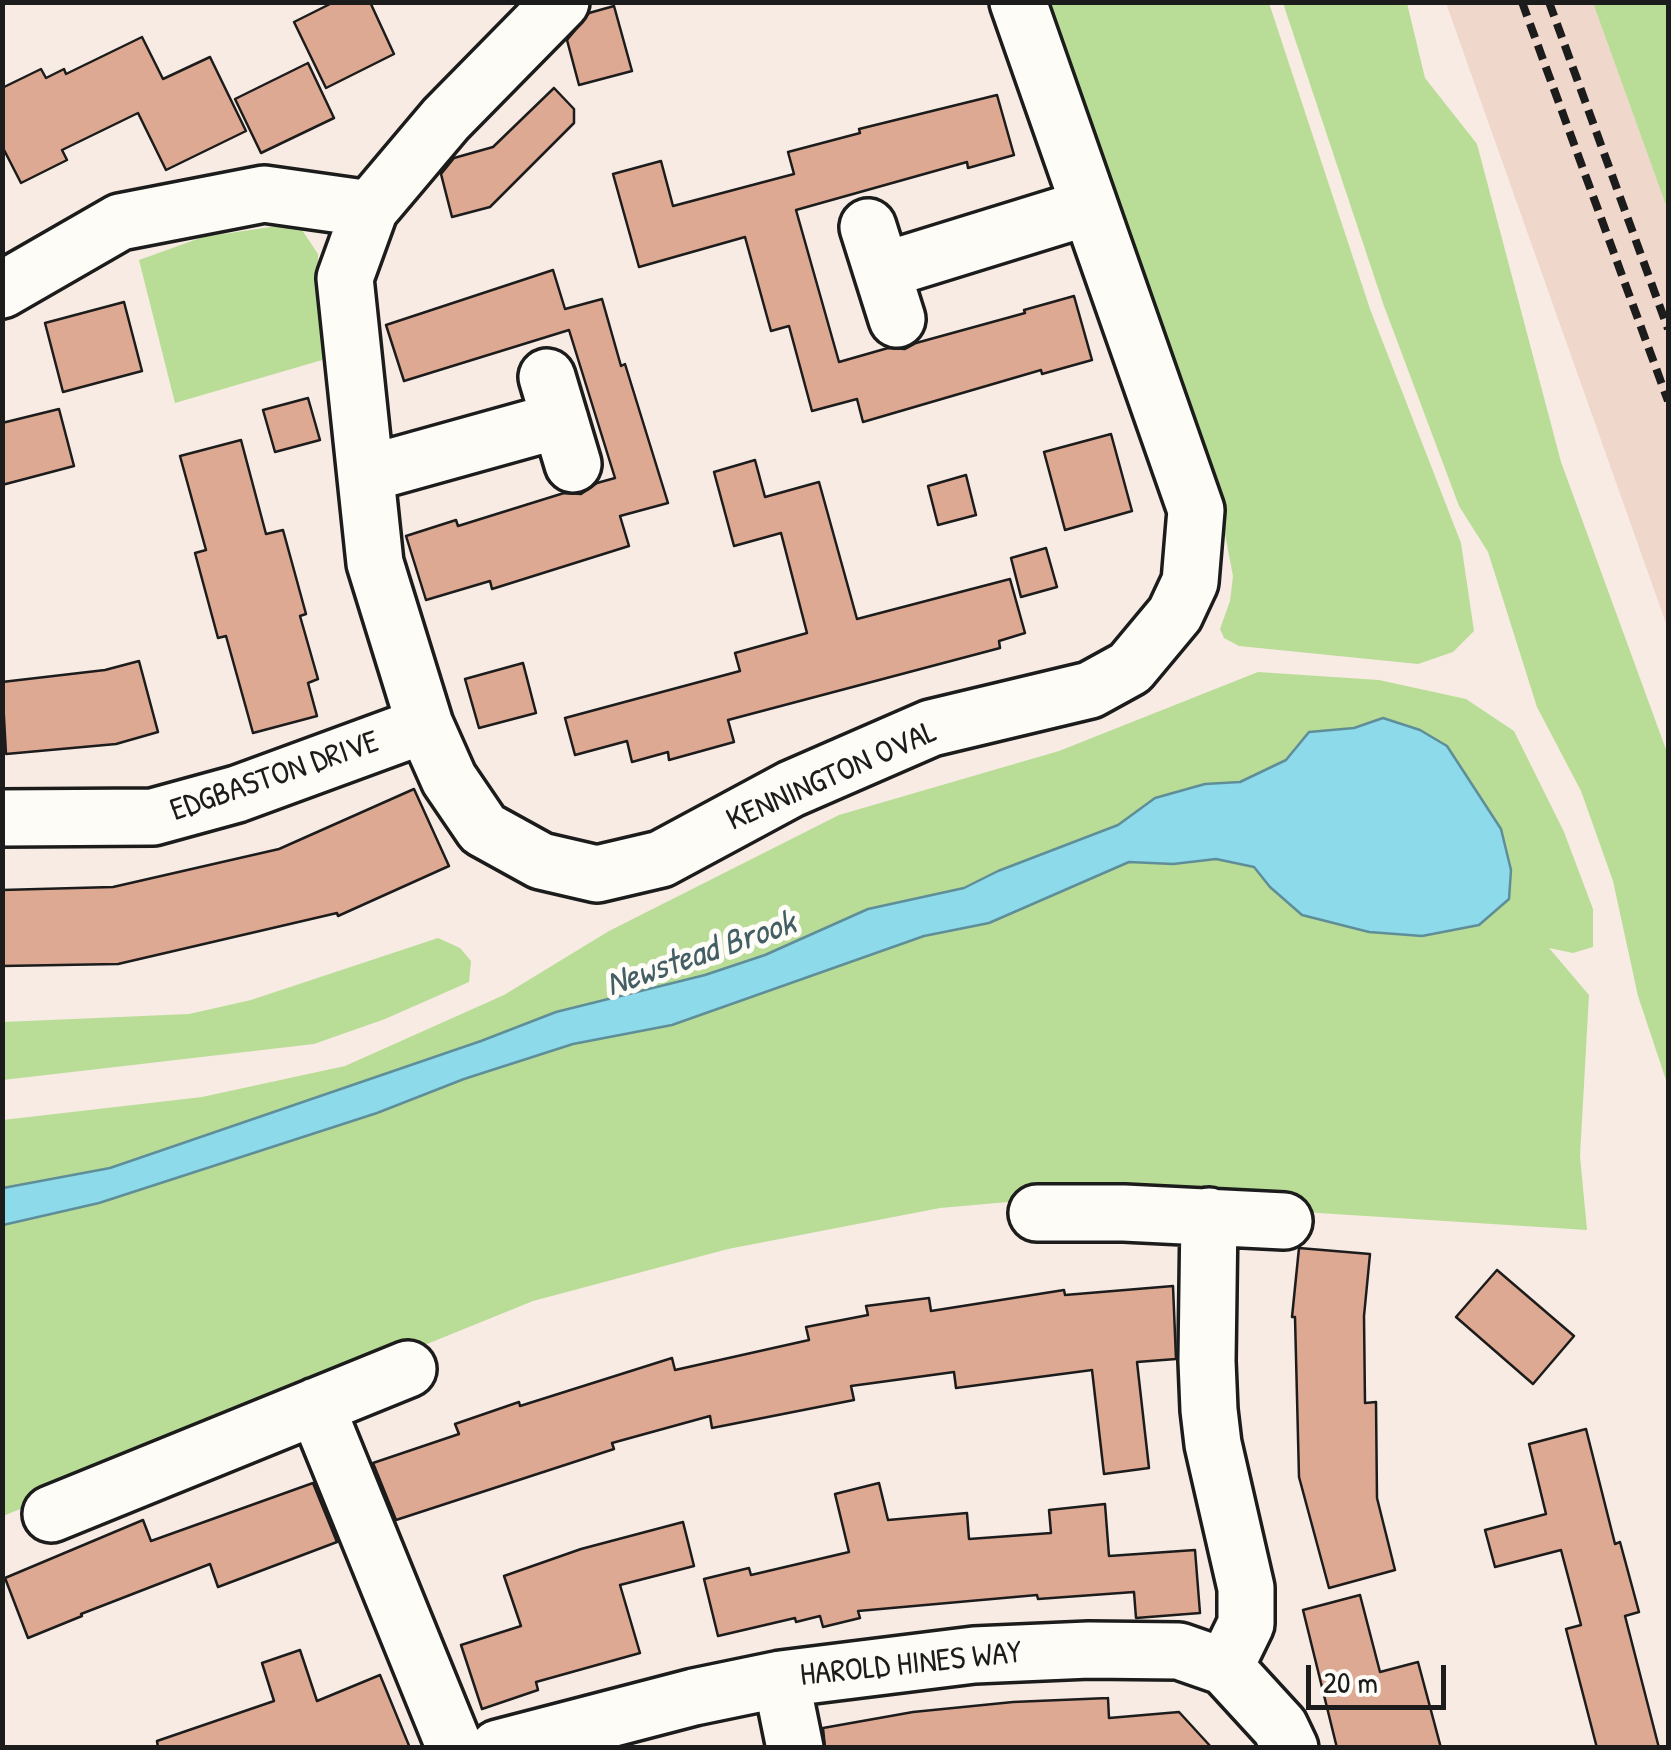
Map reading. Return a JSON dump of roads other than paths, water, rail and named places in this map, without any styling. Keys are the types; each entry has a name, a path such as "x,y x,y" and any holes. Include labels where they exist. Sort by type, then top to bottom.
{"street":[{"name":"KENNINGTON OVAL","path":"561,2 446,119 370,209 345,278 375,563 425,726 449,779 484,829 540,860 597,874 661,858 791,789 931,728 1090,690 1130,668 1174,614 1190,582 1196,510 1018,2"},
{"path":"2,290 120,222 264,194 370,209"},
{"path":"882,272 1089,207"},
{"path":"366,474 560,420"},
{"name":"EDGBASTON DRIVE","path":"2,818 153,817 237,794 425,726"},
{"path":"1037,1213 1284,1221"},
{"path":"1209,1216 1209,1410 1213,1444 1246,1588 1246,1624 1225,1666 1280,1727 1290,1748"},
{"path":"51,1514 408,1369"},
{"path":"316,1406 455,1748"},
{"name":"HAROLD HINES WAY","path":"498,1748 694,1696 781,1679 974,1655 1179,1651 1225,1666"},
{"path":"781,1679 795,1748"}],"water":[{"path":"1383,718 1420,730 1447,746 1501,829 1511,870 1509,899 1479,925 1422,936 1369,932 1302,915 1254,867 1216,859 1173,864 1129,862 989,923 924,936 672,1025 573,1044 464,1079 377,1113 99,1203 3,1225 3,1188 110,1168 556,1012 705,975 765,955 868,909 964,888 1118,825 1155,798 1205,784 1240,782 1286,760 1309,732 1354,728"}],"railway":[{"path":"1522,2 1668,401"},
{"path":"1549,2 1668,329"}],"water label":[{"name":"Newstead Brook","path":"701,955"}]}
